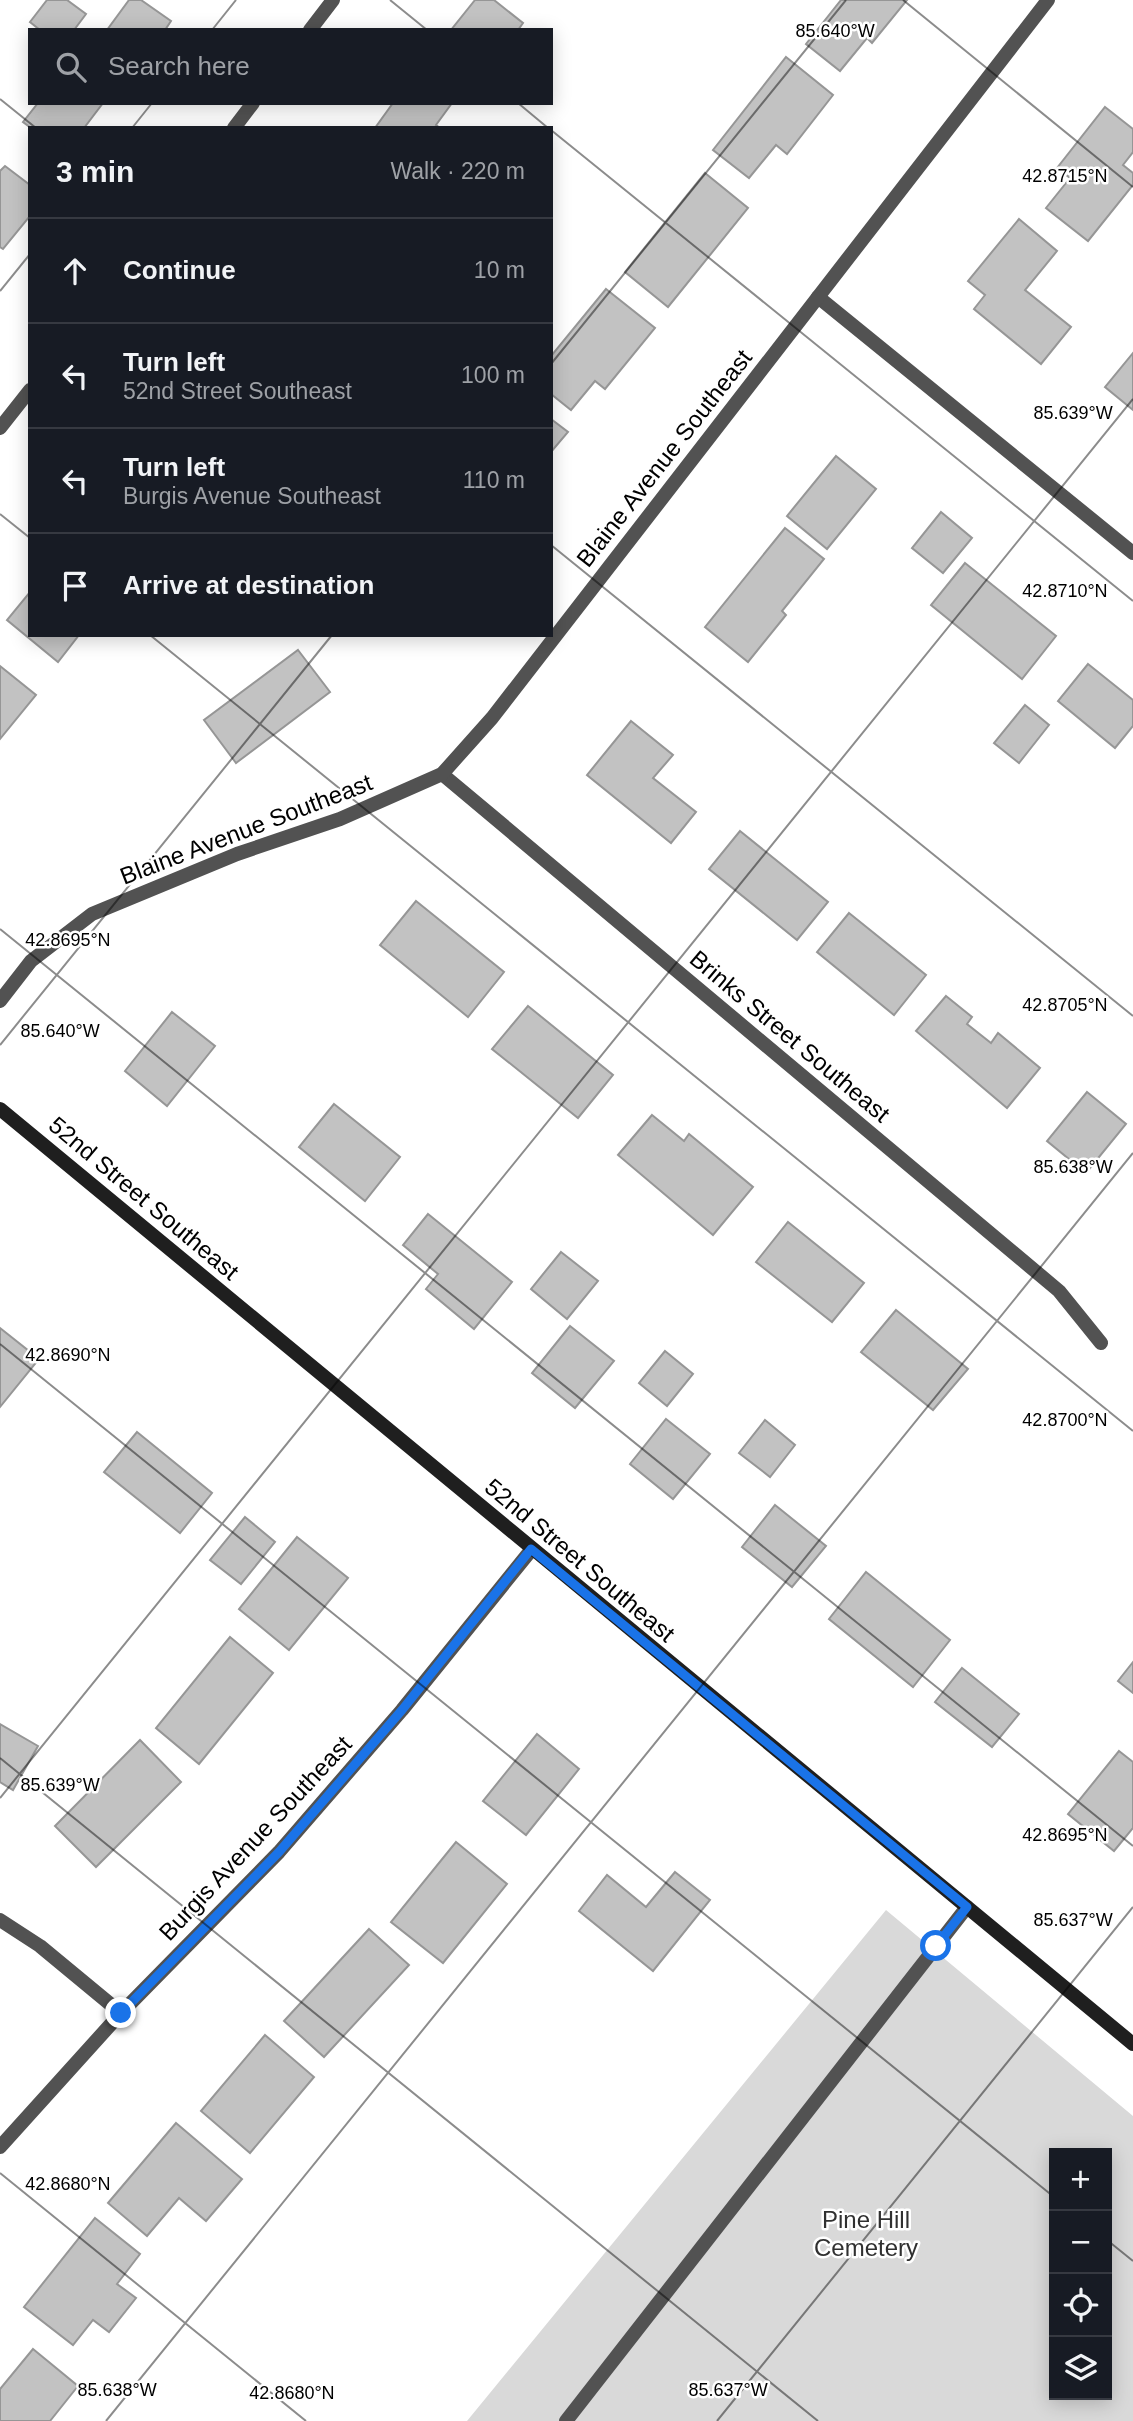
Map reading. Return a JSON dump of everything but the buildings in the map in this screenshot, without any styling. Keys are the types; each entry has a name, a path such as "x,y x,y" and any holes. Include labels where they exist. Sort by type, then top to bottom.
{"main road":[{"name":"52nd Street Southeast","path":"0,1109 1133,2044"}],"street":[{"path":"312,28 333,0"},
{"name":"Blaine Avenue Southeast","path":"0,1001 31,961 92,914 237,853 340,819 442,774 492,718 1048,0"},
{"path":"235,126 251,105"},
{"path":"818,297 1133,554"},
{"path":"0,428 28,393"},
{"name":"Brinks Street Southeast","path":"442,774 1059,1291 1101,1343"},
{"name":"Burgis Avenue Southeast","path":"0,2147 121,2013 279,1852 402,1710 531,1549"},
{"path":"566,2421 967,1907"},
{"path":"0,1920 40,1946 121,2013"}],"green space":[{"name":"Pine Hill Cemetery","path":"886,1910 1133,2116 1133,2421 467,2421"}],"route":[{"path":"121,2013 279,1852 402,1710 531,1549 967,1907 936,1946"}]}
